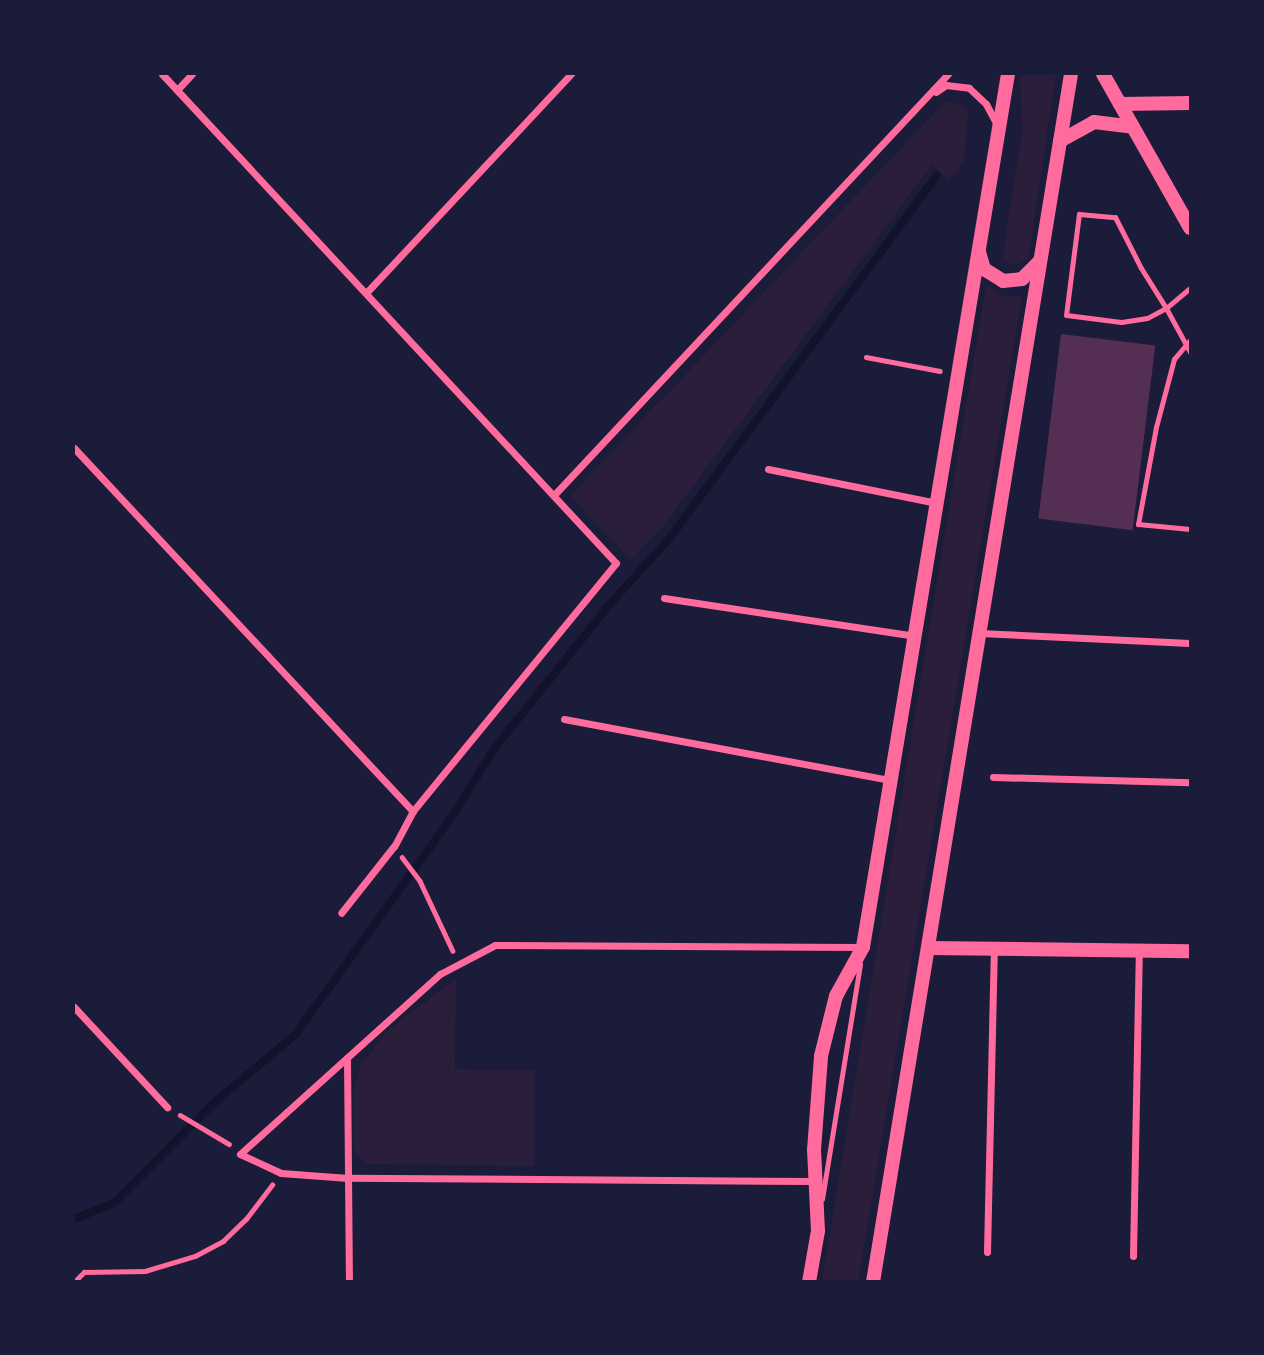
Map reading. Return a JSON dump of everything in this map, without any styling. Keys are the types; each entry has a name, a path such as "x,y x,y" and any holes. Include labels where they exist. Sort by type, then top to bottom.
{"main road":[{"path":"809,1282 818,1231 814,1181 817,1092 828,1022 836,996 863,947 1008,74"},
{"path":"873,1282 1071,74"},
{"path":"1103,74 1191,228"},
{"path":"1120,104 1191,103"},
{"path":"1060,141 1094,122 1133,127"},
{"path":"979,248 984,269 1003,281 1031,274 1040,258"},
{"path":"928,948 1191,951"}],"street":[{"path":"162,74 616,563 413,811 394,846 341,913"},
{"path":"177,89 192,74"},
{"path":"366,293 571,74"},
{"path":"554,495 948,74"},
{"path":"926,98 946,85 969,88 986,104 999,129"},
{"path":"74,448 413,811"},
{"path":"768,469 936,503"},
{"path":"664,598 914,636"},
{"path":"979,633 1191,643"},
{"path":"564,719 890,780"},
{"path":"993,778 1191,782"},
{"path":"814,1181 348,1178 281,1173 240,1154 458,961 495,945 515,943 863,947"},
{"path":"987,1252 994,949"},
{"path":"1133,1256 1139,950"},
{"path":"74,1007 167,1107"},
{"path":"347,1058 349,1282"}],"lane":[{"path":"1191,288 1166,308 1147,318 1121,322 1066,315 1079,214 1115,217 1166,308 1188,342 1191,352"},
{"path":"1188,342 1174,359 1156,427 1138,524 1191,529"},
{"path":"818,1231 863,947"}],"path":[{"path":"866,357 958,375"},
{"path":"394,846 420,881 458,961"},
{"path":"167,1107 222,1138"},
{"path":"74,1282 85,1272 145,1271 195,1256 223,1241 246,1219 281,1173"}],"shaded area":[{"path":"1020,74 1056,74 1028,260 1015,265 1002,260 1022,133"},
{"path":"945,102 962,104 968,111 964,162 949,180 932,165 660,530 631,560 570,496"},
{"path":"986,284 1004,296 1022,297 858,1281 822,1281"},
{"path":"456,979 455,1069 534,1070 534,1166 365,1164 354,1149 354,1087 361,1065 387,1031"}],"building":[{"path":"1061,334 1155,346 1133,530 1038,519"}],"waterway":[{"path":"74,1219 114,1203 216,1101 295,1035 455,812 494,749 609,605 669,539 937,176"}]}
